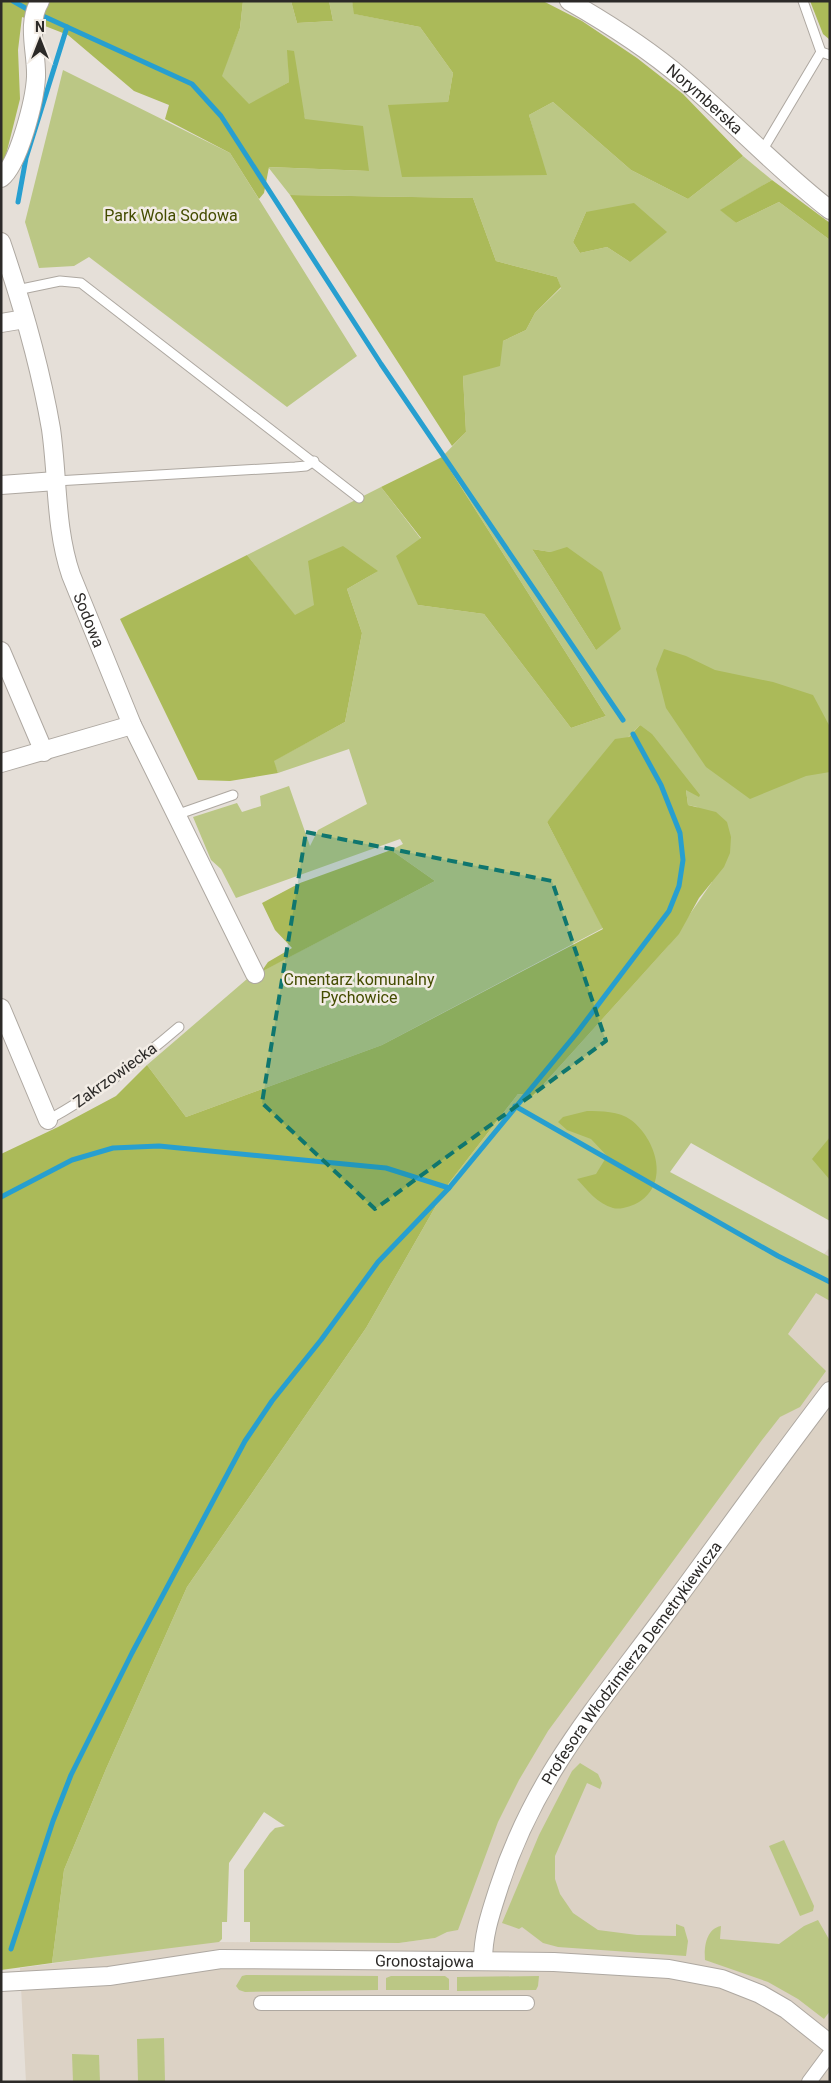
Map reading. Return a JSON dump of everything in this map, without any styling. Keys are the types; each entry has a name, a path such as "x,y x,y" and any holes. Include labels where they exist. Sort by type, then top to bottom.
{"street":[{"path":"1,178 16,156 33,96 36,63 32,24 35,10 40,1"},
{"name":"Norymberska","path":"569,1 616,28 661,61 794,182 830,210"},
{"name":"Sodowa","path":"1,242 26,320 42,381 51,431 64,555 132,725 255,974"},
{"path":"1,323 26,320"},
{"path":"1,484 56,481"},
{"path":"1,651 44,752"},
{"path":"1,763 132,725"},
{"path":"1,1008 48,1120"},
{"name":"Profesora Włodzimierza Demetrykiewicza","path":"483,1961 484,1934 507,1863 521,1829 556,1764 609,1688 830,1391"},
{"name":"Gronostajowa","path":"1,1982 109,1976 221,1959 554,1962 692,1972 722,1979 760,1994 786,2009 829,2049"},
{"path":"261,2003 527,2003"},
{"path":"809,2082 829,2049"}],"lane":[{"path":"762,151 826,53 803,1"},
{"path":"17,290 60,281 81,283 314,461 359,498"},
{"path":"56,481 294,467 306,466 314,461"},
{"path":"176,815 233,795"},
{"name":"Zakrzowiecka","path":"48,1120 80,1102 129,1069 179,1027"}],"highlighted area":[{"path":"306,832 552,881 606,1041 375,1209 262,1103"}],"shaded area":[{"path":"830,1247 830,2082 26,2082 20,1968 207,1942 399,1943 435,1938 480,1816 823,1255"}],"green space":[{"path":"1,1 243,1 240,28 222,76 249,104 289,82 287,50 294,51 305,119 363,126 369,171 269,167 264,193 259,199 230,153 165,119 169,105 134,91 68,35 22,17 18,50 20,99 4,163 1,160"},
{"name":"Cmentarz komunalny Pychowice","path":"243,1 291,1 297,23 333,21 329,1 352,1 355,14 420,27 453,73 448,102 546,175 529,115 553,102 631,170 688,199 743,156 772,180 721,210 736,223 779,202 830,240 830,1221 691,1143 670,1172 830,1257 830,1301 816,1293 788,1334 826,1371 800,1407 780,1417 762,1440 548,1731 519,1780 498,1822 458,1930 447,1932 435,1938 399,1943 250,1942 250,1922 244,1922 244,1870 270,1833 275,1828 285,1826 264,1812 229,1863 227,1922 222,1922 222,1939 219,1942 52,1963 64,1870 106,1769 187,1587 366,1328 449,1183 518,1094 533,1096 668,946 712,882 711,832 697,807 688,805 686,790 640,725 547,822 603,928 382,1045 186,1117 147,1065 247,979 435,881 391,850 403,844 400,839 236,898 221,869 211,860 193,817 237,803 242,812 261,806 260,796 289,786 310,846 318,830 367,804 349,749 278,773 273,761 345,722 362,633 347,589 378,571 295,616 247,555 381,487 421,539 418,605 484,614 571,728 606,716 442,457 466,432 463,376 503,341 526,330 535,313 561,288 557,277 496,261 473,198 290,195 268,167 369,171 305,119 288,50 289,82 249,105 221,76 240,28","holes":["586,212 630,262 607,247 580,253 573,242","532,549 551,552 596,650"]},
{"path":"291,1 329,1 333,21 297,23"},
{"path":"352,1 543,1 582,21 637,58 683,94 743,156 688,199 631,170 553,102 529,115 547,175 402,177 388,105 448,102 453,73 420,27 354,14"},
{"path":"810,1 830,1 830,40 823,34"},
{"name":"Park Wola Sodowa","path":"63,70 230,153 357,356 287,407 89,257 74,266 39,268 25,222"},
{"path":"772,180 830,223 830,240 779,202 736,223 720,210"},
{"path":"290,195 473,198 496,261 557,277 561,287 535,313 526,330 503,341 500,366 463,376 466,432 452,446"},
{"path":"634,203 667,232 630,262 607,247 580,253 573,242 586,212"},
{"path":"442,457 606,716 571,728 484,614 418,605 396,556 421,538 381,487"},
{"path":"343,546 378,571 347,589 362,633 345,722 274,761 278,773 230,781 198,780 120,619 247,555 295,615 314,605 308,561"},
{"path":"567,547 602,572 621,629 596,650 532,549 551,552"},
{"path":"664,649 686,656 715,670 773,682 813,695 830,727 830,772 806,776 750,799 706,767 666,708 656,669"},
{"path":"640,725 652,734 700,795 699,797 686,790 688,805 716,812 727,822 731,837 730,853 724,867 699,898 679,934 533,1096 518,1094 449,1183 366,1328 187,1587 106,1769 64,1870 52,1963 1,1970 1,1154 58,1127 116,1096 147,1065 186,1117 382,1045 603,929 547,822 615,739 629,737"},
{"path":"391,850 435,881 261,972 268,962 292,948 275,930 262,903 300,883"},
{"path":"587,1111 610,1112 626,1117 640,1128 647,1138 653,1149 657,1173 649,1194 639,1202 623,1208 613,1208 593,1196 577,1179 596,1174 607,1156 591,1139 567,1130 558,1122 563,1117"},
{"path":"830,1137 830,1180 812,1159"},
{"path":"580,1763 598,1774 602,1783 600,1789 587,1783 555,1856 555,1879 560,1894 573,1913 598,1930 637,1935 676,1936 676,1924 684,1927 688,1941 686,1956 558,1947 543,1943 522,1927 519,1929 502,1923 539,1835 572,1771"},
{"path":"784,1840 814,1906 813,1911 800,1916 769,1846"},
{"path":"818,1920 830,1941 830,2011 824,2019 798,1999 768,1982 705,1960 707,1939 712,1931 721,1926 720,1939 779,1944 804,1926"},
{"path":"242,1976 378,1976 378,1990 245,1992 239,1990 236,1986"},
{"path":"391,1976 445,1976 449,1979 449,1990 386,1990 386,1978"},
{"path":"539,1976 536,1990 457,1991 457,1977"},
{"path":"164,2038 165,2082 138,2082 137,2039"},
{"path":"72,2054 99,2055 100,2082 73,2082"}],"waterway":[{"path":"13,1 27,9"},
{"path":"43,16 192,84 221,116 381,364 623,720"},
{"path":"18,202 26,158 67,27"},
{"path":"11,1949 53,1821 71,1775 132,1653 245,1441 272,1401 321,1340 378,1262 449,1188 576,1034 669,911 679,886 683,860 680,833 661,785 633,734"},
{"path":"515,1106 778,1256 830,1282"},
{"path":"1,1197 72,1160 113,1148 159,1146 386,1168 449,1188"}]}
